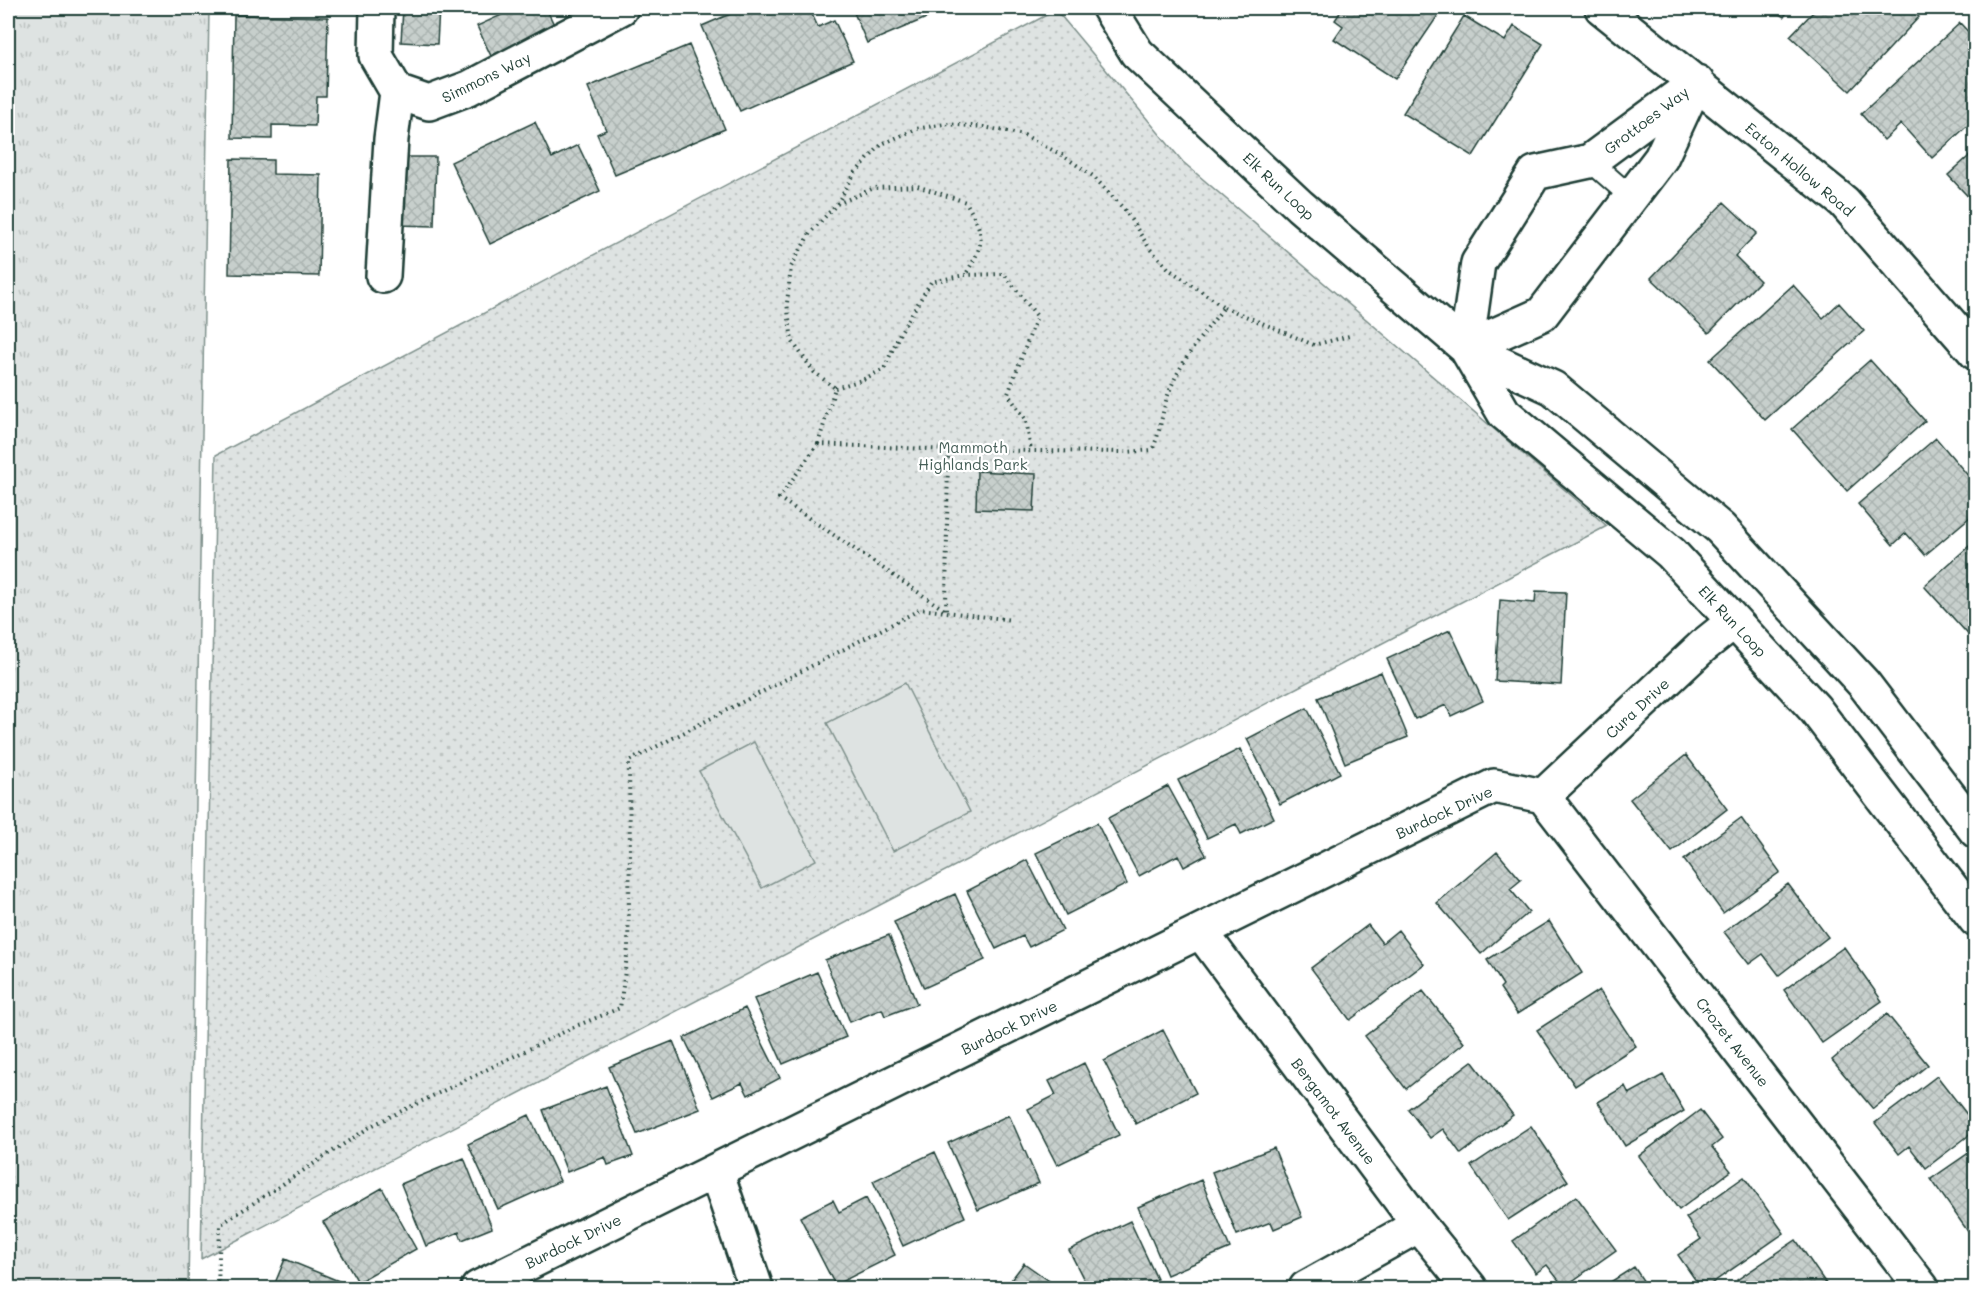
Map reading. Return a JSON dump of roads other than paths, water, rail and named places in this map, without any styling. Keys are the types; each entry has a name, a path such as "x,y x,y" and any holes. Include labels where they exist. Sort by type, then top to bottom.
{"street":[{"path":"377,8 376,56 397,92 391,139 383,276"},
{"name":"Simmons Way","path":"397,92 429,104 469,88 621,8"},
{"name":"Elk Run Loop","path":"1109,8 1137,53 1300,206 1467,348 1553,388 1720,528 1864,684 1976,831"},
{"name":"Eaton Hollow Road","path":"1602,8 1844,202 1976,354"},
{"name":"Grottoes Way","path":"1467,348 1478,263 1535,173 1590,161 1697,82"},
{"name":"Grottoes Way","path":"1467,348 1542,314 1660,158 1697,82"},
{"name":"Elk Run Loop","path":"1467,348 1504,413 1671,553 1815,709 1976,920"},
{"name":"Cura Drive","path":"1543,796 1703,646 1734,622"},
{"name":"Burdock Drive","path":"478,1288 1494,786 1543,796"},
{"name":"Crozet Avenue","path":"1543,796 1922,1288"},
{"name":"Bergamot Avenue","path":"1201,932 1419,1225 1470,1288"},
{"path":"716,1171 756,1288"},
{"path":"1306,1288 1419,1225"}],"lane":[{"path":"1590,161 1630,195"}],"park label":[{"name":"Mammoth Highlands Park","path":"973,456"}]}
